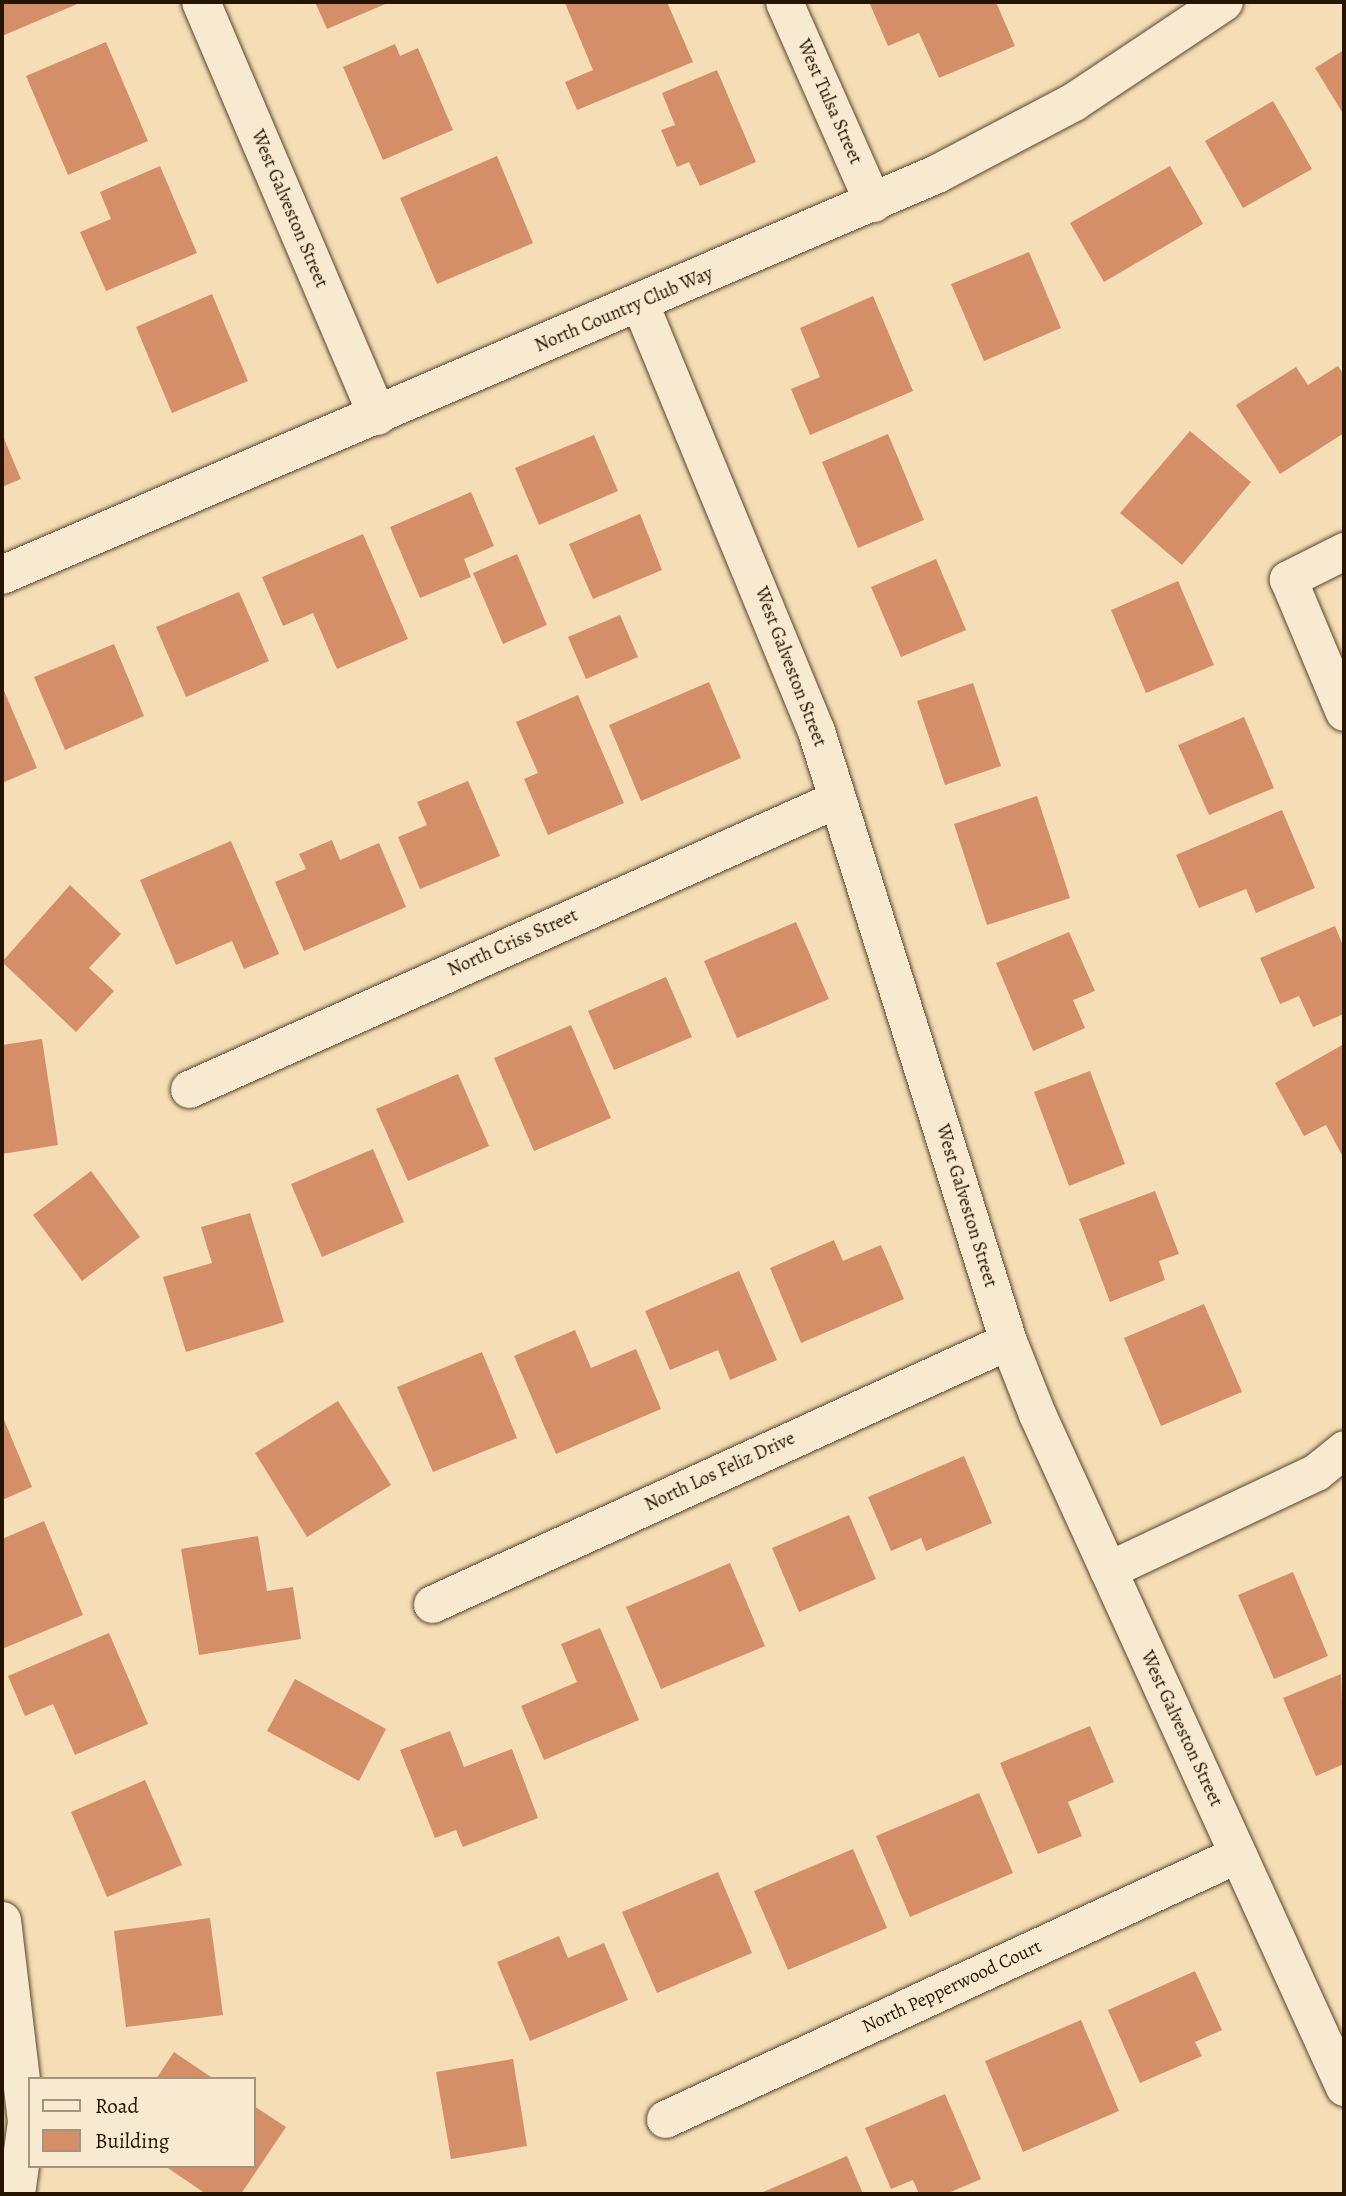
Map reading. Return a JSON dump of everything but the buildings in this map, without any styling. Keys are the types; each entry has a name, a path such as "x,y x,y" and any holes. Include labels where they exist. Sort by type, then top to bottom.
{"street":[{"name":"West Galveston Street","path":"201,2 378,416"},
{"name":"West Tulsa Street","path":"784,2 873,203"},
{"name":"North Country Club Way","path":"2,575 873,203 1074,102 1224,2"},
{"name":"West Galveston Street","path":"640,304 780,632 837,799 1008,1341 1108,1570 1344,2087"},
{"path":"1344,551 1288,579 1344,712"},
{"name":"North Criss Street","path":"189,1089 837,799"},
{"name":"North Los Feliz Drive","path":"432,1604 1008,1341"},
{"path":"1108,1570 1316,1472 1344,1449"},
{"name":"North Pepperwood Court","path":"665,2119 1238,1854"},
{"path":"2,1920 26,2121 16,2194"}]}
